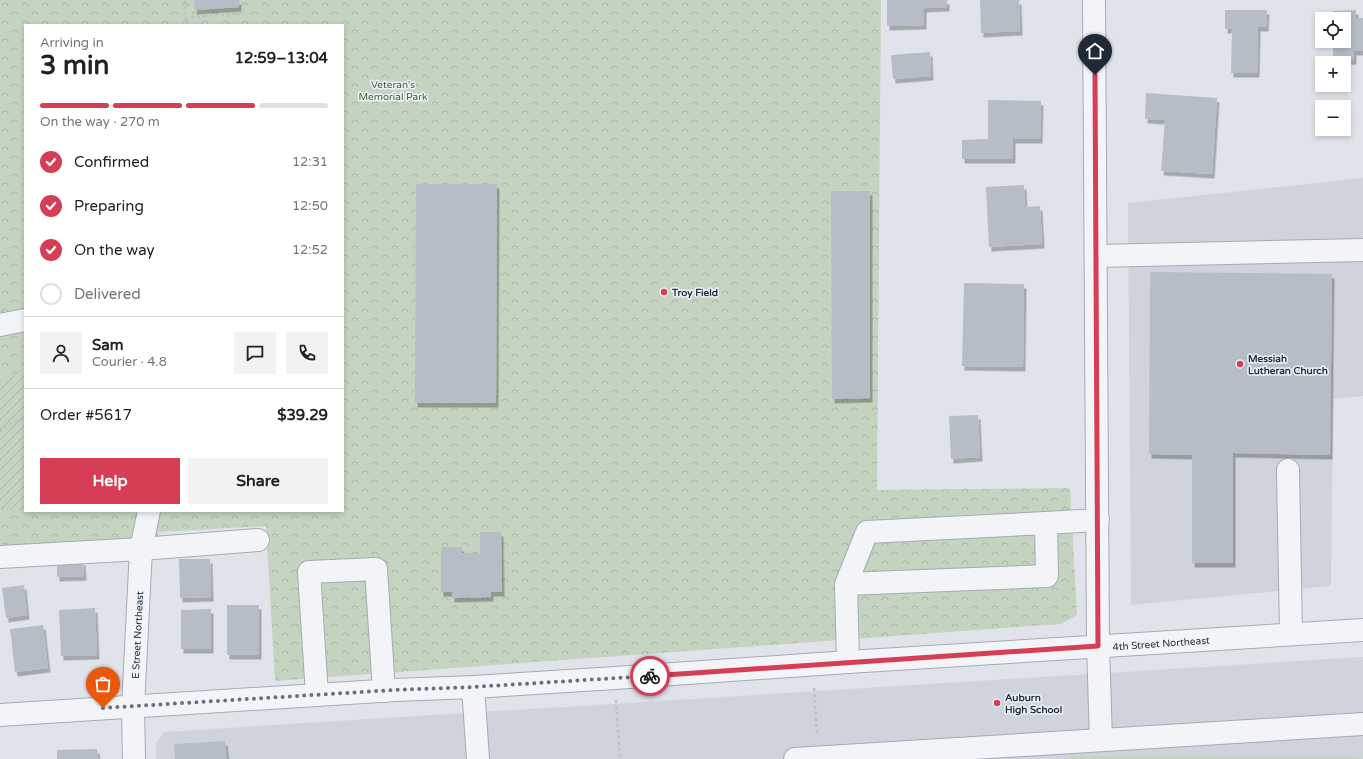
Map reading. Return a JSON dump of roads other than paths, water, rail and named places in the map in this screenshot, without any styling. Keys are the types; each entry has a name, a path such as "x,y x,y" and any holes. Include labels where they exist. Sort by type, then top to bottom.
{"street":[{"path":"1094,0 1098,646 1101,740"},
{"path":"1096,256 1363,250"},
{"path":"0,325 24,320"},
{"path":"1288,470 1291,634"},
{"name":"E Street Northeast","path":"134,759 133,706 141,549 145,523 149,512"},
{"path":"848,662 846,584 868,532 1098,520"},
{"path":"846,584 1047,576 1046,523"},
{"path":"0,557 141,549 258,540"},
{"path":"317,695 309,572 376,568 384,691"},
{"name":"4th Street Northeast","path":"0,715 384,691 473,687 1363,630"},
{"path":"473,687 478,759"},
{"path":"794,759 1043,751 1101,740 1363,724"}],"place":[{"name":"Troy Field","path":"664,292"},
{"name":"Messiah Lutheran Church","path":"1240,364"},
{"name":"Auburn High School","path":"997,703"}],"park label":[{"name":"Veteran's Memorial Park","path":"393,90"}]}
